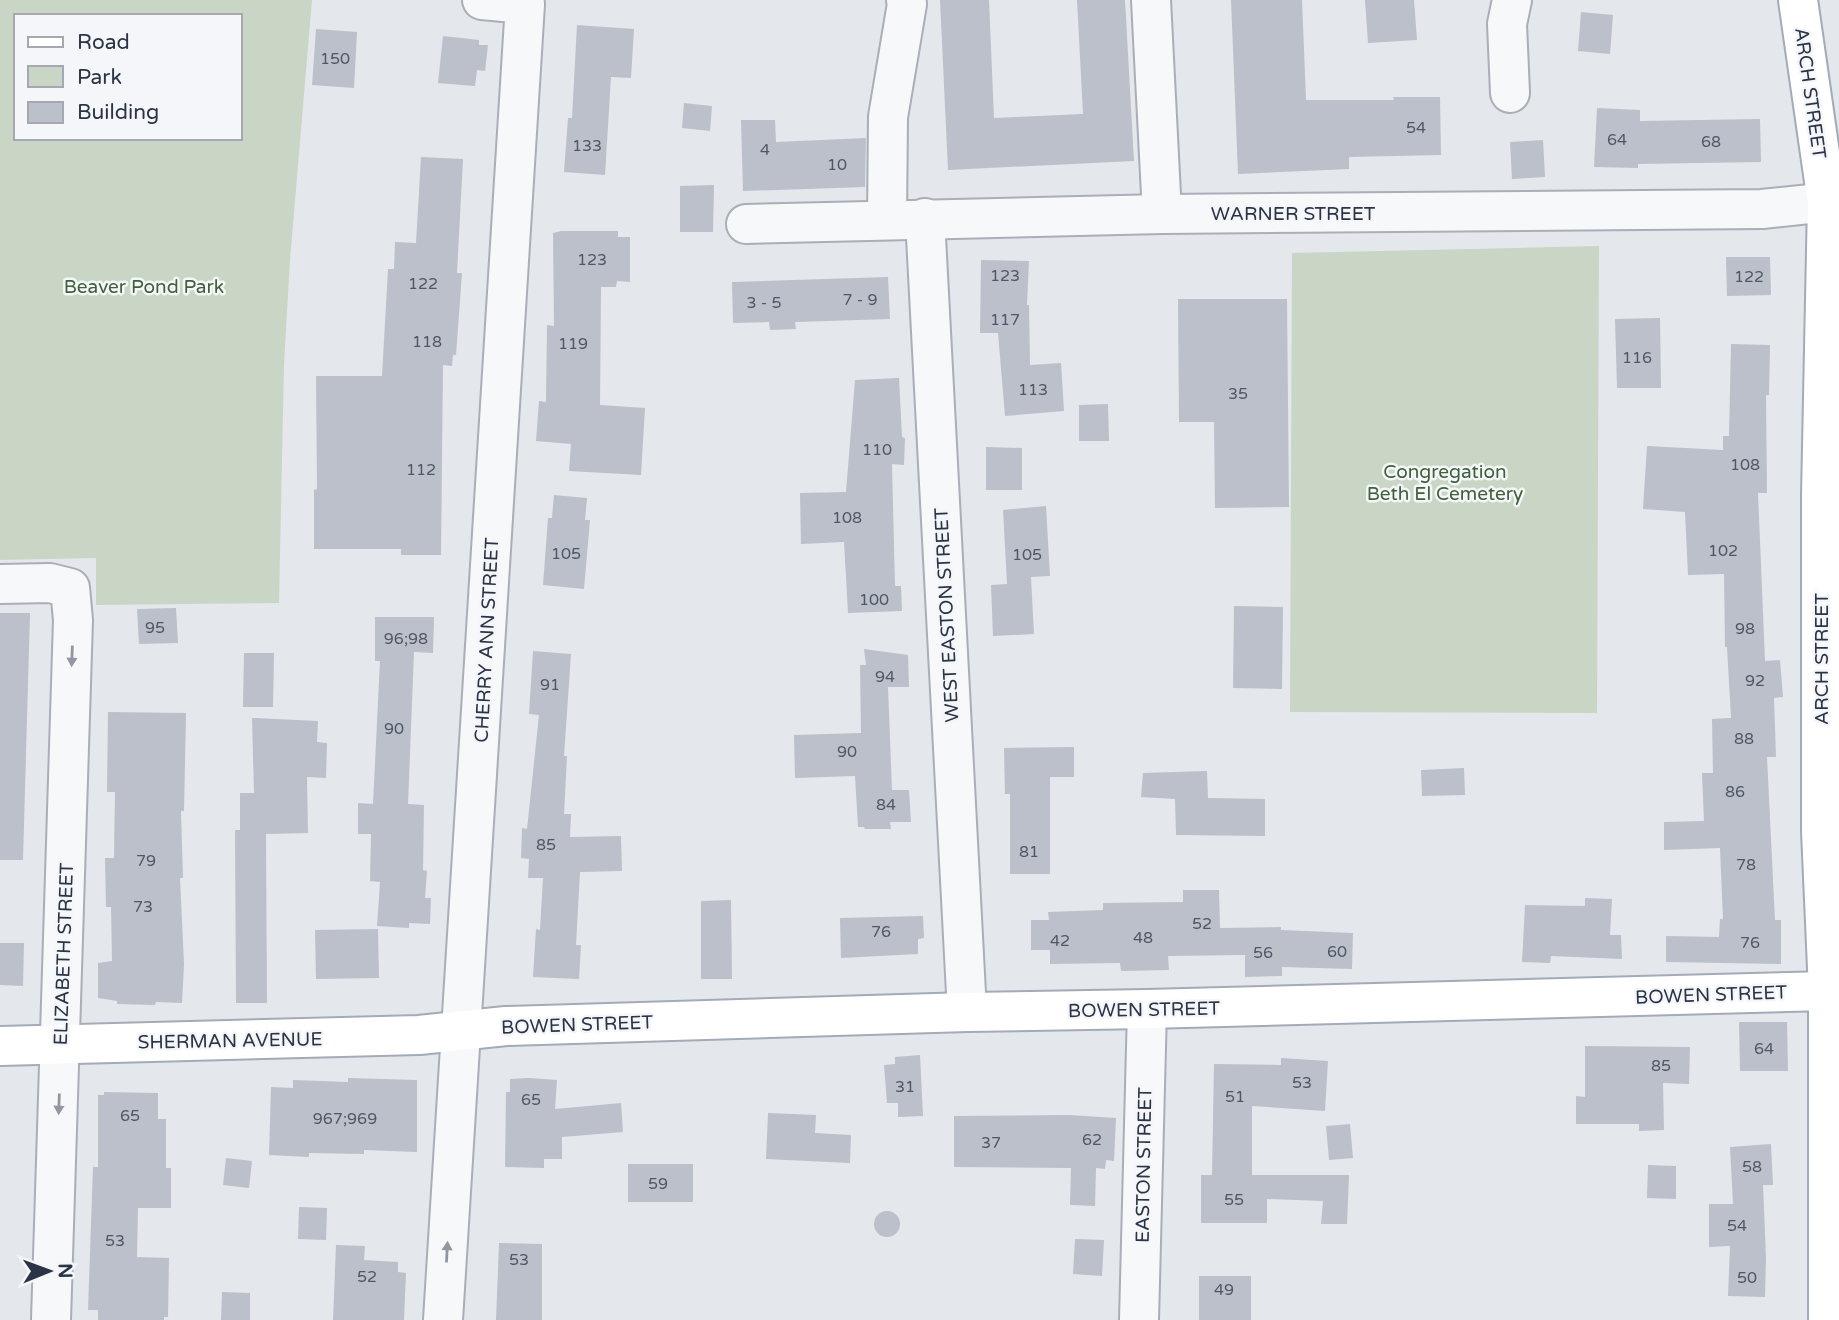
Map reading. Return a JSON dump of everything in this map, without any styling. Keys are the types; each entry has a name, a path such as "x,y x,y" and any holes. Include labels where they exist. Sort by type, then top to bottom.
{"main road":[{"name":"ARCH STREET","path":"1798,0 1833,201 1828,991 1833,1115 1828,1320"},
{"name":"BOWEN STREET","path":"460,1032 506,1026 967,1012 1828,991"},
{"name":"SHERMAN AVENUE","path":"0,1045 460,1032"}],"street":[{"name":"CHERRY ANN STREET","path":"443,1320 526,4 482,0"},
{"path":"887,219 888,117 906,0"},
{"path":"1151,0 1161,214"},
{"path":"1510,93 1507,24 1512,0"},
{"name":"WARNER STREET","path":"746,224 1161,214 1762,209 1833,201"},
{"name":"WEST EASTON STREET","path":"925,218 967,1012"},
{"name":"ELIZABETH STREET","path":"0,584 50,583 70,588 73,620 51,1320"},
{"name":"EASTON STREET","path":"1139,1320 1147,1009"}],"green space":[{"name":"Beaver Pond Park","path":"0,0 312,0 284,364 279,603 96,605 96,558 0,560"},
{"name":"Congregation Beth El Cemetery","path":"1599,246 1597,713 1290,712 1292,253"}],"building":[{"path":"940,0 989,0 994,118 1083,114 1077,0 1125,0 1134,161 948,170"},
{"path":"1231,0 1302,0 1306,100 1440,97 1441,155 1349,157 1349,169 1238,174"},
{"path":"1365,0 1414,0 1417,40 1368,43"},
{"path":"1581,12 1613,15 1610,54 1578,51"},
{"path":"577,25 634,29 631,78 611,77 605,175 564,172 568,118 572,118"},
{"path":"316,29 357,32 354,88 312,85"},
{"path":"443,36 479,40 479,45 488,45 485,71 477,70 475,86 438,83"},
{"path":"684,103 712,106 710,131 682,128"},
{"path":"1597,108 1640,110 1640,121 1760,119 1761,162 1638,164 1638,168 1594,167"},
{"path":"741,120 775,120 776,142 866,138 865,187 743,191"},
{"path":"1543,140 1545,177 1512,179 1510,142"},
{"path":"421,157 463,159 457,273 462,273 456,355 453,355 452,366 443,365 441,555 401,555 401,549 314,549 314,490 317,489 316,376 382,376 388,269 394,269 395,242 416,243"},
{"path":"714,185 713,232 680,232 680,186"},
{"path":"618,231 618,237 630,237 630,282 617,281 616,287 601,287 600,405 645,408 641,475 569,471 571,444 536,441 539,401 546,402 547,325 554,326 553,233"},
{"path":"1726,257 1770,257 1771,295 1727,296"},
{"path":"981,260 1029,261 1027,305 1030,365 1061,363 1064,411 1005,416 998,333 980,333"},
{"path":"888,277 890,319 795,322 796,329 770,330 769,322 733,323 732,282"},
{"path":"1178,299 1287,299 1289,507 1215,508 1214,422 1179,422"},
{"path":"1660,318 1661,388 1617,388 1615,319"},
{"path":"1731,344 1770,345 1769,395 1766,395 1767,493 1758,493 1765,661 1780,660 1783,697 1774,698 1776,757 1767,757 1775,920 1781,920 1781,964 1666,962 1666,936 1719,937 1720,919 1723,919 1720,848 1664,850 1664,822 1704,821 1702,773 1713,773 1712,719 1731,718 1725,647 1724,574 1688,575 1685,512 1643,509 1647,446 1723,450 1723,436 1729,436"},
{"path":"899,378 902,437 905,438 904,465 892,464 895,586 901,586 902,611 848,613 844,542 801,544 800,493 846,492 855,380"},
{"path":"1108,404 1109,441 1079,441 1079,405"},
{"path":"986,447 1022,448 1022,490 986,490"},
{"path":"554,495 587,498 585,520 590,520 584,589 543,585 548,518 552,518"},
{"path":"1046,506 1050,576 1031,577 1034,634 993,636 991,585 1007,584 1003,510"},
{"path":"1234,606 1283,607 1282,689 1233,688"},
{"path":"176,608 178,643 139,644 137,609"},
{"path":"0,613 30,613 23,860 0,860"},
{"path":"375,617 434,617 433,653 414,652 408,804 424,805 423,870 427,871 425,898 431,898 430,924 409,923 409,928 377,926 380,882 370,881 371,834 358,834 358,803 373,804 380,661 375,661"},
{"path":"864,649 908,655 909,687 888,687 892,790 909,790 911,822 890,822 891,829 858,827 855,776 795,778 794,735 861,733 860,665 866,665"},
{"path":"533,651 571,654 564,756 567,756 564,814 571,814 570,837 621,836 622,871 580,872 576,945 581,945 579,979 533,977 536,929 540,930 543,878 528,878 529,859 521,858 522,828 527,829 539,715 529,714"},
{"path":"244,653 274,653 273,707 243,707"},
{"path":"108,712 186,713 184,811 181,811 183,878 180,878 184,964 182,1003 117,1004 117,1001 98,998 98,963 112,961 111,907 106,907 105,858 114,858 115,792 107,792"},
{"path":"252,718 318,721 317,742 327,743 326,778 307,777 308,833 266,834 267,1003 236,1003 235,830 240,830 240,793 254,793"},
{"path":"1074,747 1074,777 1050,777 1050,874 1010,874 1010,794 1005,794 1004,748"},
{"path":"1464,768 1465,795 1422,796 1421,770"},
{"path":"1207,771 1208,798 1265,799 1265,836 1176,835 1175,799 1141,797 1143,773"},
{"path":"1183,890 1219,890 1220,928 1281,927 1281,930 1353,933 1352,969 1282,967 1282,976 1245,977 1245,955 1168,956 1169,970 1121,971 1120,963 1050,964 1050,950 1031,950 1031,920 1049,920 1048,912 1103,910 1103,903 1183,902"},
{"path":"1585,898 1612,899 1610,935 1621,935 1622,959 1551,956 1550,963 1522,962 1525,905 1585,906"},
{"path":"731,900 732,979 701,979 701,901"},
{"path":"923,916 924,938 918,939 918,954 841,958 840,918"},
{"path":"378,929 379,978 316,979 315,930"},
{"path":"0,943 24,943 23,986 0,985"},
{"path":"1739,1022 1787,1022 1788,1071 1740,1071"},
{"path":"1585,1046 1690,1047 1689,1084 1663,1083 1664,1130 1639,1131 1639,1124 1576,1124 1576,1096 1585,1097"},
{"path":"920,1055 923,1116 898,1117 898,1103 887,1103 884,1065 895,1064 895,1057"},
{"path":"1281,1058 1328,1061 1325,1111 1252,1106 1252,1175 1349,1175 1347,1224 1321,1224 1323,1201 1267,1199 1267,1223 1201,1223 1201,1175 1212,1175 1214,1064 1281,1065"},
{"path":"348,1078 417,1080 417,1152 364,1150 364,1154 309,1153 309,1157 269,1155 271,1087 293,1088 293,1080 348,1082"},
{"path":"510,1079 557,1080 555,1109 621,1103 623,1132 562,1137 562,1159 544,1159 544,1168 505,1167 506,1092 510,1092"},
{"path":"104,1092 158,1093 158,1119 166,1119 166,1168 171,1168 171,1208 138,1208 137,1257 169,1258 168,1317 164,1317 164,1320 98,1320 98,1310 88,1310 93,1167 98,1167 98,1095 104,1095"},
{"path":"768,1113 816,1115 815,1133 851,1135 850,1163 766,1159"},
{"path":"1069,1115 1116,1118 1114,1161 1106,1160 1105,1169 1096,1168 1095,1206 1070,1205 1071,1168 954,1167 954,1116"},
{"path":"1350,1124 1353,1158 1329,1160 1326,1126"},
{"path":"1771,1144 1773,1185 1763,1185 1765,1297 1728,1296 1730,1246 1709,1247 1709,1204 1733,1204 1730,1147"},
{"path":"226,1158 252,1161 249,1188 223,1185"},
{"path":"628,1164 693,1164 693,1202 628,1202"},
{"path":"1648,1165 1676,1166 1676,1199 1647,1198"},
{"path":"299,1207 327,1208 326,1240 298,1239"},
{"path":"887,1211 896,1215 900,1224 896,1233 887,1237 878,1233 874,1224 878,1215"},
{"path":"1075,1239 1104,1240 1102,1276 1073,1274"},
{"path":"499,1243 542,1244 542,1320 496,1320"},
{"path":"336,1245 365,1246 364,1260 398,1262 398,1272 406,1273 404,1320 333,1320"},
{"path":"1199,1276 1251,1276 1251,1320 1199,1320"},
{"path":"222,1292 250,1293 250,1320 221,1320"}]}
